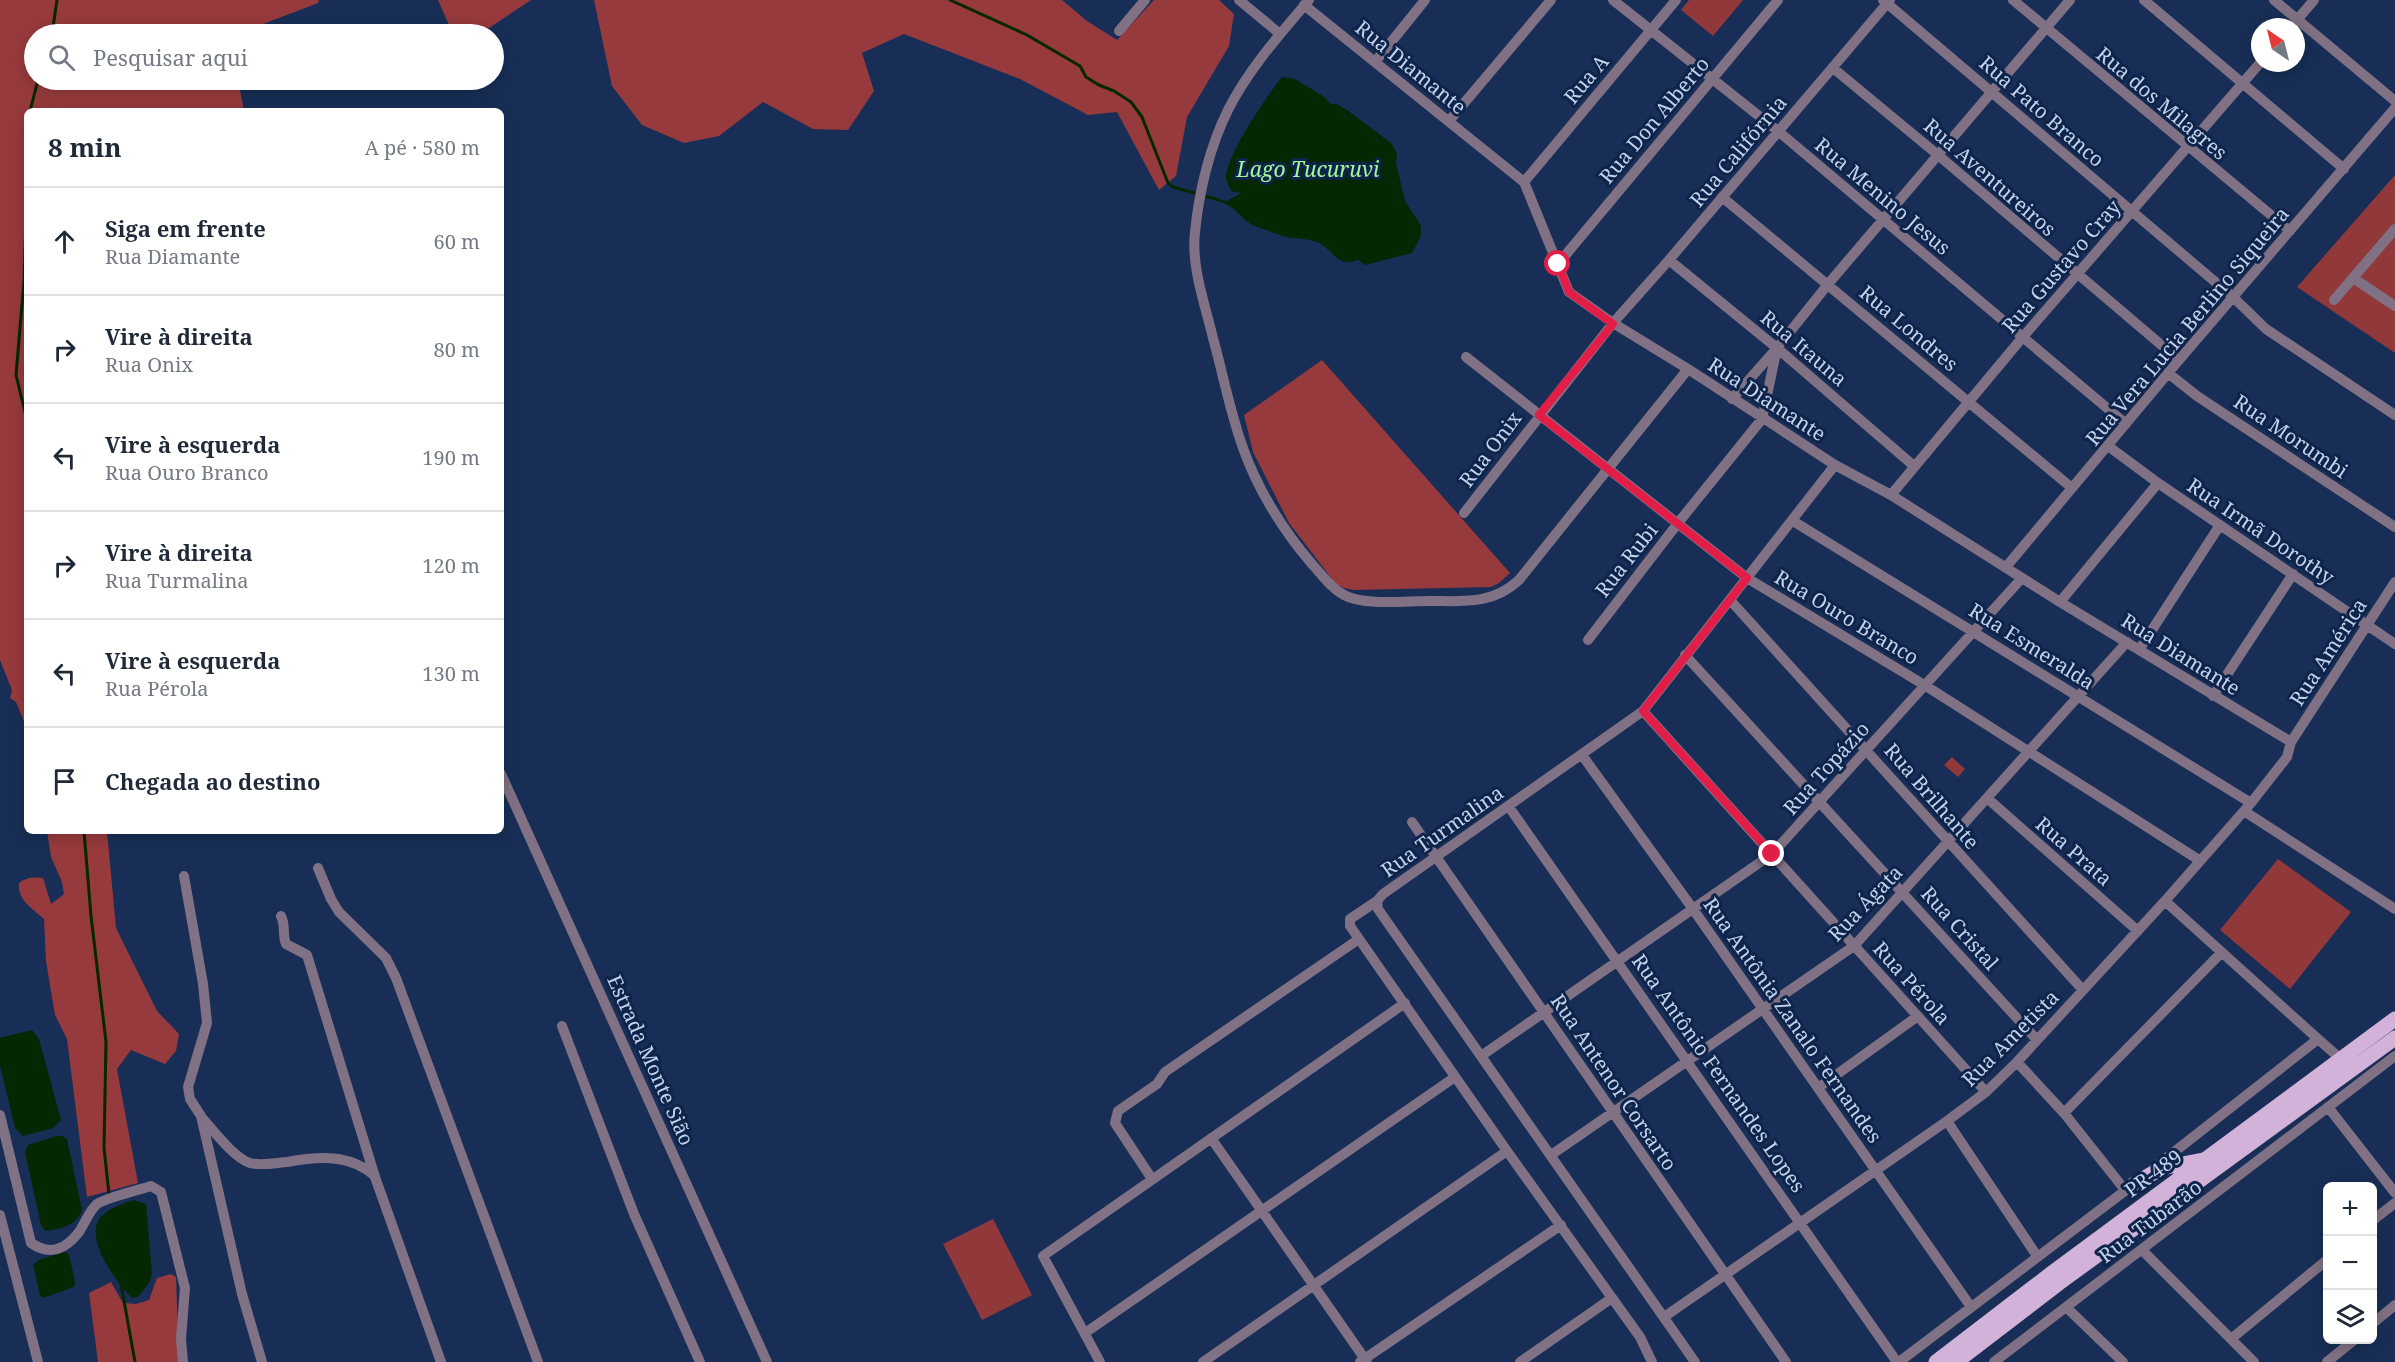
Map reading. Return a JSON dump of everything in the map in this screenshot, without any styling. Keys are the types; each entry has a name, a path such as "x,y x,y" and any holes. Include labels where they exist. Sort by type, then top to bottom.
{"main road":[{"name":"PR-489","path":"1936,1362 2052,1273 2395,1019"},
{"name":"PR-489","path":"1956,1362 2059,1283 2395,1038"},
{"path":"2130,1187 2162,1168 2206,1159"}],"street":[{"path":"1119,31 1144,0"},
{"path":"1241,0 1280,34"},
{"path":"1375,62 1425,0"},
{"path":"1449,121 1551,0"},
{"name":"Rua Menino Jesus","path":"1613,0 1778,131 2126,424"},
{"name":"Rua A","path":"1524,182 1676,0"},
{"name":"Rua Don Alberto","path":"1558,264 1778,0"},
{"name":"Rua dos Milagres","path":"2013,0 2290,231"},
{"path":"1731,399 1777,348 2070,0"},
{"path":"2144,0 2344,169"},
{"path":"2274,0 2290,18"},
{"path":"2298,18 2314,0"},
{"name":"Rua Califórnia","path":"1613,324 1833,68 1886,1"},
{"name":"Rua Pato Branco","path":"1886,1 2233,297 2266,329 2395,416"},
{"path":"1306,3 1280,34 1228,110 1214,144 1201,194 1195,233 1196,266 1237,430 1251,468 1263,492 1300,550 1332,587 1354,599 1479,600 1501,594 1519,580 1688,369"},
{"name":"Rua Diamante","path":"1306,3 1375,62 1524,182 1569,292 1613,324 1688,369 1835,465 1891,495 2060,602 2291,742"},
{"path":"2305,31 2395,101"},
{"name":"Rua Aventureiros","path":"1833,68 2179,360"},
{"name":"Rua Gustavo Cray","path":"1891,495 2022,338 2252,72"},
{"name":"Rua Vera Lucia Berlino Siqueira","path":"2006,567 2179,360 2395,108"},
{"name":"Rua Londres","path":"1722,197 2072,488"},
{"path":"2334,300 2395,229"},
{"name":"Rua Itauna","path":"1669,260 1777,348 1914,466"},
{"path":"2353,278 2395,306"},
{"name":"Rua Onix","path":"1464,513 1613,324"},
{"path":"1762,419 1777,348"},
{"name":"Rua Ouro Branco","path":"1466,357 1747,578 1926,686 2199,860"},
{"name":"Rua Morumbi","path":"2168,373 2197,396 2395,527"},
{"name":"Rua Rubi","path":"1588,640 1762,419"},
{"name":"Rua Irmã Dorothy","path":"2108,446 2158,483 2395,644"},
{"name":"Rua Turmalina","path":"1695,1362 1378,909 1377,901 1383,894 1643,711 1835,465"},
{"path":"2060,602 2158,483"},
{"name":"Rua Esmeralda","path":"1793,521 2078,696 2248,807 2395,909"},
{"path":"2139,650 2220,525"},
{"path":"2213,696 2293,574"},
{"name":"Rua Topázio","path":"1481,1056 1620,962 1772,854 2022,578"},
{"name":"Rua América","path":"2291,742 2395,582"},
{"name":"Rua Brilhante","path":"1730,600 2082,989"},
{"name":"Rua Ágata","path":"1551,1155 1854,946 2127,642"},
{"name":"Rua Cristal","path":"1685,655 2037,1040"},
{"name":"Rua Pérola","path":"1643,711 1986,1092"},
{"name":"Rua Ametista","path":"1664,1317 1986,1092 2017,1062 2138,931 2248,807 2287,757 2291,742"},
{"name":"Rua Antônia Zanalo Fernandes","path":"1582,756 1693,909 1971,1307"},
{"name":"Estrada Monte Sião","path":"504,781 767,1362"},
{"name":"Rua Prata","path":"1987,798 2138,931"},
{"name":"Rua Antônio Fernandes Lopes","path":"1509,807 1620,962 1898,1362"},
{"name":"Rua Antenor Corsarto","path":"1413,822 1786,1362"},
{"path":"318,868 330,899 339,912 386,958 396,978 538,1362"},
{"path":"184,876 207,1023 188,1087 190,1098 201,1116 236,1154 248,1162 268,1164 336,1157 363,1166 375,1177"},
{"path":"1377,901 1350,919 1350,926 1612,1298 1645,1347 1652,1362"},
{"path":"2165,901 2342,1060"},
{"path":"281,916 285,924 283,938 286,944 306,955 375,1177 441,1362"},
{"path":"1152,1179 1115,1123 1118,1111 1157,1084 1165,1072 1359,939"},
{"path":"2064,1113 2221,953"},
{"path":"1100,1362 1043,1256 1405,1003"},
{"path":"1818,1088 1918,1016"},
{"path":"562,1026 634,1214 699,1362"},
{"path":"1898,1362 2130,1187 2318,1039"},
{"name":"Rua Tubarão","path":"1994,1362 2395,1056"},
{"path":"2017,1062 2130,1187"},
{"path":"1084,1333 1455,1077"},
{"path":"2328,1107 2395,1193"},
{"path":"0,1115 31,1243 42,1250 52,1251 64,1244 78,1232 98,1204 151,1186 161,1192 185,1288 183,1362"},
{"path":"201,1116 242,1294 262,1362"},
{"path":"1947,1121 2037,1256"},
{"path":"1211,1138 1364,1361 1561,1225"},
{"path":"1203,1362 1507,1151"},
{"path":"2377,1218 2395,1203"},
{"path":"0,1215 38,1362"},
{"path":"2142,1250 2254,1362"},
{"path":"2231,1339 2323,1263"},
{"path":"1520,1362 1612,1298"},
{"path":"2377,1321 2395,1305"},
{"path":"2066,1307 2123,1362"},
{"path":"2327,1362 2349,1344"},
{"path":"1644,1362 1645,1347"}],"shaded area":[{"path":"0,0 319,0 318,3 263,24 24,24 24,90 240,90 243,108 24,108 24,722 16,702 10,698 12,690 0,660"},
{"path":"438,0 531,0 495,24 449,24"},
{"path":"594,0 1062,0 1087,21 1117,40 1154,0 1219,0 1234,14 1229,46 1187,117 1176,176 1159,190 1117,112 1088,115 1020,79 904,34 862,53 874,91 848,130 813,129 763,102 719,136 684,143 642,125 612,86"},
{"path":"1689,0 1743,0 1713,36 1681,10"},
{"path":"2395,175 2395,353 2297,287"},
{"path":"1322,360 1510,573 1499,583 1491,587 1354,590 1336,584 1289,523 1253,452 1244,415"},
{"path":"1952,757 1965,769 1958,777 1944,765"},
{"path":"47,834 107,834 116,928 157,1011 179,1034 176,1051 165,1064 131,1050 117,1069 138,1183 87,1197 67,1039 55,1015 46,961 44,919 27,904 19,889 19,883 25,880 43,878 51,904 64,894 62,882 51,857"},
{"path":"2278,859 2351,912 2290,989 2220,930"},
{"path":"993,1219 1032,1295 982,1320 943,1244"},
{"path":"171,1274 176,1277 179,1362 98,1362 89,1293 111,1282 123,1303 136,1304 149,1300 157,1278"}],"water":[{"name":"Lago Tucuruvi","path":"1282,77 1295,79 1323,96 1331,104 1337,104 1347,110 1391,143 1397,153 1396,163 1405,201 1421,226 1421,236 1412,253 1365,265 1358,260 1341,261 1319,243 1286,237 1255,226 1230,206 1217,201 1217,199 1227,201 1241,193 1231,191 1226,180 1232,156 1248,126"},
{"path":"32,1030 39,1039 61,1120 53,1128 23,1136 15,1128 0,1065 0,1038"},
{"path":"56,1136 67,1139 82,1210 72,1223 62,1228 45,1231 41,1225 25,1152 28,1145"},
{"path":"134,1200 146,1204 152,1274 149,1283 138,1297 132,1298 105,1262 100,1251 96,1230 98,1221 105,1213"},
{"path":"64,1252 69,1254 74,1287 43,1298 40,1295 33,1265 39,1260"}],"waterway":[{"path":"53,24 57,0"},
{"path":"950,0 1027,35 1080,66 1086,77 1131,102 1142,117 1168,183 1173,187 1219,200"},
{"path":"31,108 35,90"},
{"path":"24,282 16,375 24,408"},
{"path":"84,834 91,916 106,1042 104,1148 109,1194"},
{"path":"121,1284 135,1362"}],"route":[{"path":"1558,264 1569,292 1613,324 1539,415 1747,578 1643,711 1772,854"}]}
